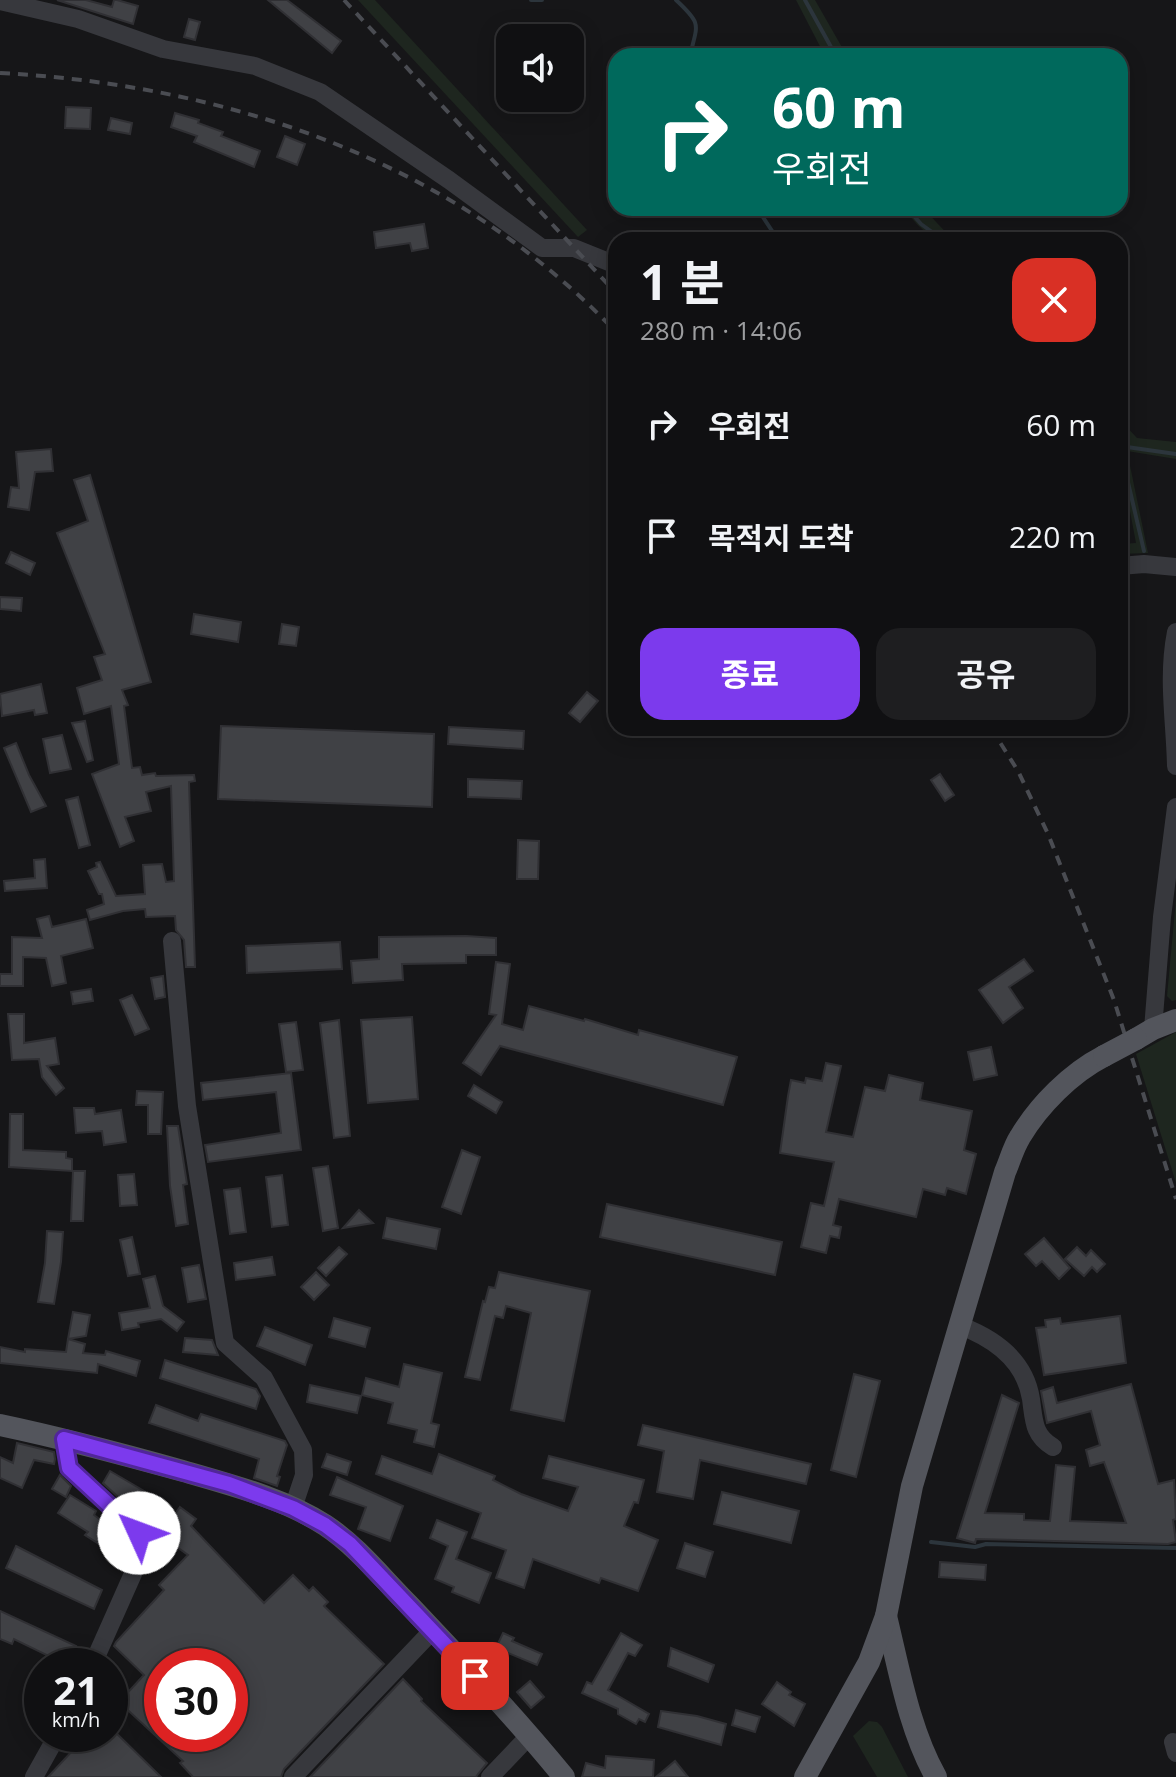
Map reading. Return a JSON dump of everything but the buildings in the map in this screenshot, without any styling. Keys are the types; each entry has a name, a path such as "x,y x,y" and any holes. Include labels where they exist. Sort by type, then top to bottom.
{"main road":[{"path":"805,1777 869,1662 886,1616 912,1486 1005,1172 1019,1138 1056,1092 1087,1065 1176,1020"},
{"path":"0,1425 64,1439 229,1484 293,1508 325,1525 350,1544 433,1630 530,1735 564,1777"},
{"path":"886,1616 913,1719 927,1761 936,1777"}],"street":[{"path":"0,1 78,19 163,49 255,66 320,92 542,248 574,248 608,262"},
{"path":"1128,565 1176,567"},
{"path":"1176,632 1170,663 1176,766"},
{"path":"1144,1034 1176,807"},
{"path":"172,941 187,1106 225,1343 264,1378 303,1450 304,1475 293,1508"},
{"path":"961,1326 996,1342 1017,1365 1026,1381 1037,1434 1053,1447"},
{"path":"64,1439 69,1468 139,1533 144,1549 100,1648"},
{"path":"293,1777 433,1630"},
{"path":"490,1777 530,1735"},
{"path":"34,1777 48,1752"}],"shaded area":[{"path":"358,0 375,0 587,230 578,237"},
{"path":"796,0 815,0 842,48 821,48"},
{"path":"910,216 930,216 946,232 926,232"},
{"path":"1128,428 1137,438 1176,442 1176,459 1128,451"},
{"path":"1128,456 1148,553 1128,554 1128,544 1136,543 1128,500"},
{"path":"1176,899 1176,1000 1172,1001 1167,996"},
{"path":"1176,1032 1176,1183 1136,1054"},
{"path":"869,1721 877,1722 882,1727 908,1777 877,1777 853,1736"}],"waterway":[{"path":"531,0 542,0"},
{"path":"676,0 696,25 692,48"},
{"path":"805,0 832,48"},
{"path":"762,216 773,232"},
{"path":"914,216 932,232"},
{"path":"1128,447 1176,454"},
{"path":"1128,482 1144,551"},
{"path":"931,1542 975,1547 986,1544 1176,1548"}],"railway":[{"path":"344,0 608,284"},
{"path":"0,73 86,81 171,95 254,115 334,143 411,179 484,222 553,273 608,325"},
{"path":"996,736 1018,771 1048,834 1114,1000 1176,1199"}],"route":[{"path":"139,1533 69,1468 64,1439 229,1484 293,1508 325,1525 350,1544 475,1676"}]}
